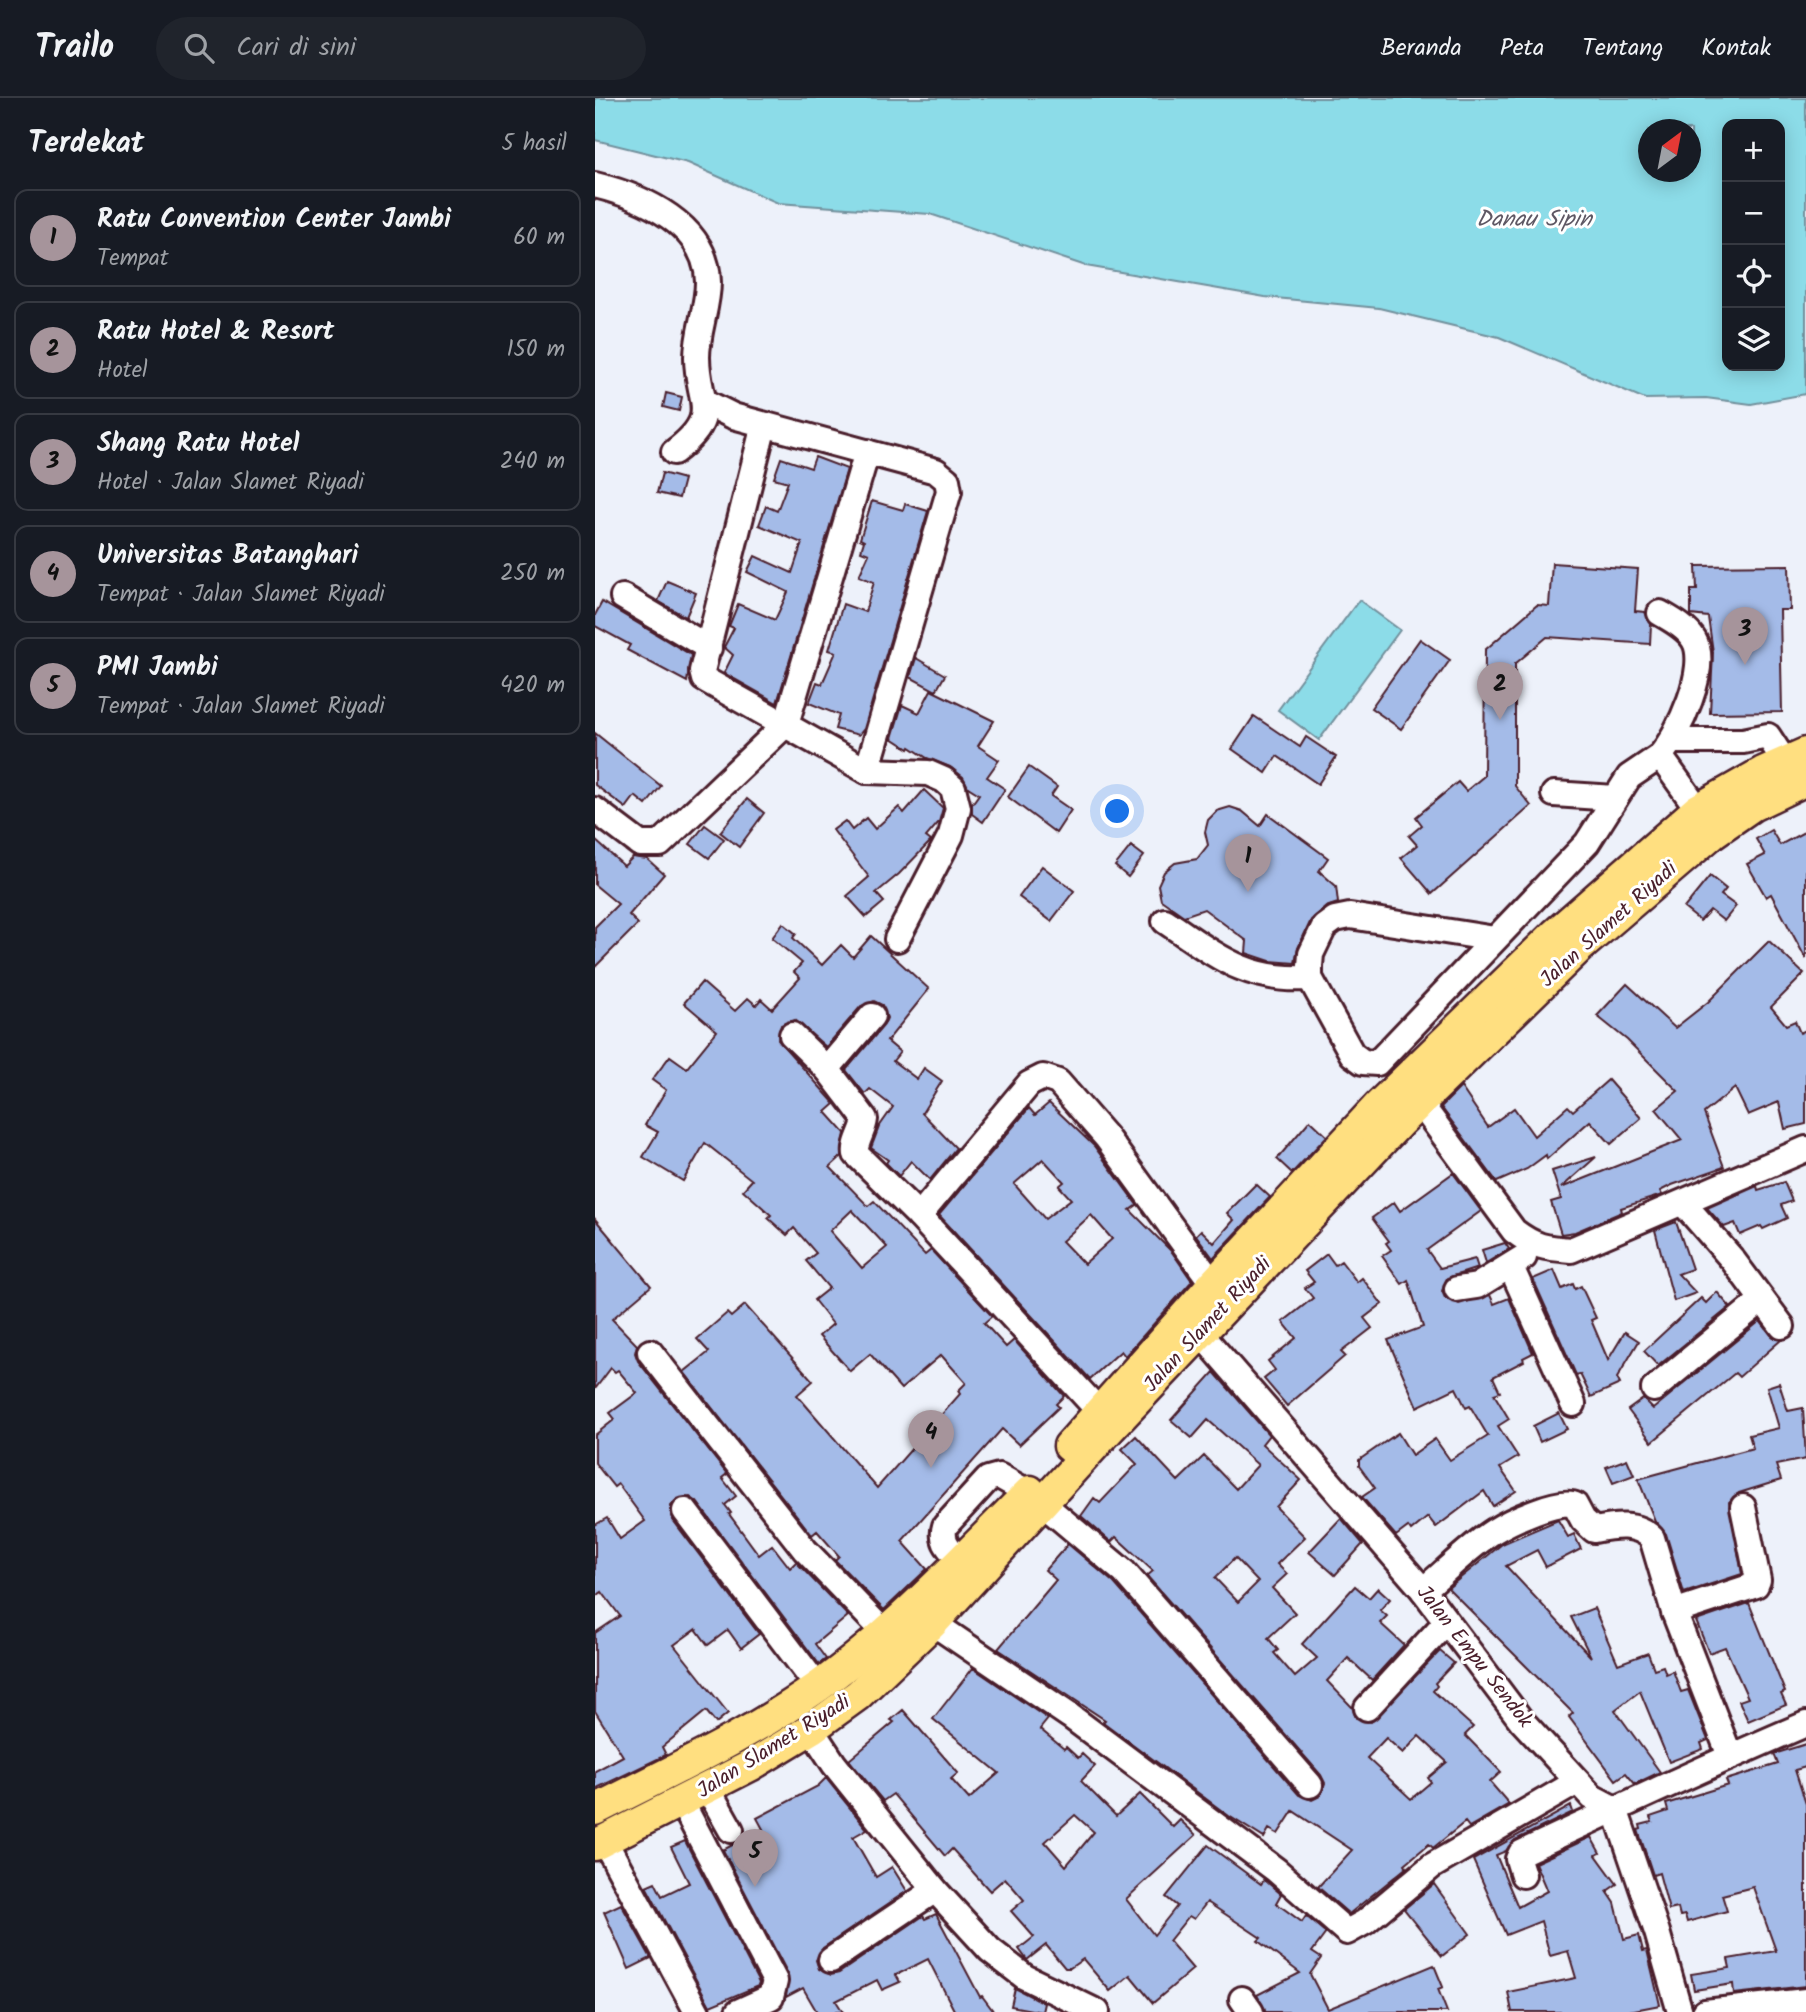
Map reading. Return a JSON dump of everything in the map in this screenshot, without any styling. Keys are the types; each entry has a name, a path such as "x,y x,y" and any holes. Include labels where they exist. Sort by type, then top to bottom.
{"main road":[{"name":"Jalan Slamet Riyadi","path":"595,1810 739,1738 818,1687 886,1634 960,1560 1036,1498 1201,1334 1469,1035 1555,934 1698,808 1799,765"},
{"name":"Jalan Slamet Riyadi","path":"600,1842 682,1803 750,1766 811,1729 858,1695 933,1623 1036,1498 1098,1411 1213,1284 1399,1110 1469,1035 1579,948 1713,833 1752,806 1799,765"},
{"path":"739,1738 750,1766"}],"street":[{"path":"595,185 615,190 671,217 695,238 703,253 708,283 697,357 707,403 695,434 674,452"},
{"path":"707,403 717,410 764,425 936,471 947,480 949,491 867,771"},
{"path":"764,425 702,671 706,683 786,724 867,771 918,772 936,776 953,788 958,808 951,835 897,939"},
{"path":"595,810 640,844 660,844 786,724 867,452"},
{"path":"623,597 709,649"},
{"path":"1495,939 1350,916 1335,919 1324,927 1311,954 1310,978 1352,1054 1370,1064 1377,1063 1587,844 1629,777 1666,749 1683,720 1695,674 1697,648 1693,639 1660,613"},
{"path":"1666,749 1768,736 1799,765"},
{"path":"1666,749 1698,808"},
{"path":"1554,794 1615,798"},
{"path":"1165,921 1217,956 1251,973 1283,980 1310,978"},
{"path":"1437,1000 1469,1035"},
{"path":"827,1069 872,1016"},
{"path":"792,1035 827,1069 865,1119 856,1154 919,1216 1098,1411"},
{"path":"919,1216 1029,1084 1043,1077 1058,1082 1106,1137 1133,1179 1213,1284"},
{"path":"1399,1110 1506,1222 1533,1246 1571,1250 1806,1149"},
{"path":"1683,1203 1782,1326"},
{"path":"1457,1289 1477,1286 1511,1267 1521,1261 1533,1246"},
{"path":"1511,1267 1573,1404"},
{"path":"1654,1389 1762,1300"},
{"name":"Jalan Empu Sendok","path":"1201,1334 1423,1590 1521,1720 1592,1797 1615,1810"},
{"path":"650,1352 805,1550 886,1634"},
{"path":"1036,1498 1124,1572 1310,1785"},
{"path":"1423,1590 1494,1531 1567,1502 1575,1505 1583,1520 1594,1530 1631,1527 1652,1538 1674,1612 1730,1756"},
{"path":"1674,1612 1756,1585 1743,1507"},
{"path":"685,1511 818,1687"},
{"path":"1367,1708 1446,1622"},
{"path":"933,1623 1070,1716 1276,1870 1347,1932 1365,1922 1432,1866 1577,1782"},
{"path":"1523,1875 1518,1859 1521,1853 1730,1756 1806,1724"},
{"path":"811,1729 834,1764 935,1890 990,1950 1025,1977 1097,2012"},
{"path":"708,1789 731,1830"},
{"path":"682,1803 775,1981 771,1997 738,2012"},
{"path":"1615,1810 1657,1933 1680,2012"},
{"path":"600,1842 697,2012"},
{"path":"831,1960 935,1890"},
{"path":"1705,2012 1806,2001"}],"water":[{"name":"Danau Sipin","path":"595,98 1806,98 1806,394 1751,404 1706,398 1645,399 1499,337 1379,308 1265,297 1086,266 930,214 778,203 688,163 595,140"},
{"path":"1359,600 1400,630 1319,740 1278,710"}],"building":[{"path":"666,393 682,397 679,411 663,407"},
{"path":"815,457 847,469 777,703 724,673 733,655 724,647 734,628 729,626 738,604 775,620 788,592 747,572 755,556 792,573 802,543 759,525 766,506 777,511 788,482 774,478 781,458 811,468"},
{"path":"662,473 684,479 679,498 657,493"},
{"path":"872,501 903,510 905,504 928,511 864,729 859,735 835,729 839,715 809,703 817,682 822,684 836,652 829,650 843,604 865,612 874,582 859,576 869,554 861,551 864,541 860,539"},
{"path":"1552,563 1638,569 1635,611 1645,612 1651,624 1650,644 1547,637 1515,664 1515,786 1531,806 1432,894 1401,858 1417,845 1409,836 1422,825 1416,817 1458,782 1466,791 1484,776 1485,650 1537,605 1549,606"},
{"path":"1789,565 1790,610 1780,610 1782,712 1710,713 1713,652 1708,617 1691,615 1691,590 1697,590 1696,566"},
{"path":"667,581 696,593 686,617 658,601"},
{"path":"602,602 691,655 687,682 627,650 630,645 595,626 595,615"},
{"path":"1420,639 1450,660 1401,729 1371,708"},
{"path":"916,658 945,675 936,691 910,677"},
{"path":"931,690 994,721 978,746 999,760 987,777 1005,789 983,822 972,814 972,804 979,794 968,787 963,777 950,767 927,758 910,747 909,749 892,738 902,705 919,713"},
{"path":"1254,716 1300,747 1306,737 1336,757 1318,784 1277,756 1266,773 1232,749"},
{"path":"595,733 661,786 646,805 635,796 626,808 595,785"},
{"path":"1029,767 1057,787 1051,796 1071,810 1056,833 1008,797"},
{"path":"924,790 943,808 939,822 926,837 931,841 876,893 884,902 866,917 847,896 869,877 833,830 845,821 852,830 866,818 875,829 899,807 904,813"},
{"path":"747,799 764,813 739,847 720,832"},
{"path":"1230,807 1242,811 1260,826 1268,814 1328,858 1319,871 1336,886 1338,903 1326,907 1311,920 1298,948 1295,963 1270,961 1246,953 1247,941 1204,909 1184,916 1161,900 1158,885 1164,872 1175,863 1197,859 1208,845 1205,832 1208,820 1217,811"},
{"path":"705,825 724,839 709,858 690,844"},
{"path":"1771,830 1780,845 1806,831 1806,959 1771,894 1766,897 1747,864 1765,855 1756,839"},
{"path":"595,840 624,866 633,857 647,859 664,874 629,915 638,924 595,967 595,927 618,904 595,885"},
{"path":"1131,846 1144,856 1128,877 1115,866"},
{"path":"1042,866 1074,891 1051,921 1019,897"},
{"path":"1710,876 1726,889 1721,895 1736,906 1724,921 1710,910 1700,921 1684,908"},
{"path":"783,923 796,934 793,938 822,965 841,945 853,957 871,936 929,989 887,1041 900,1052 893,1061 917,1079 924,1068 942,1081 922,1113 956,1148 930,1180 911,1161 899,1176 886,1163 888,1160 871,1148 879,1127 893,1107 870,1089 865,1094 846,1070 884,1025 887,1018 882,1005 874,1001 861,1006 826,1047 795,1020 781,1025 778,1040 835,1104 826,1112 845,1133 842,1156 830,1167 868,1206 874,1201 925,1255 931,1250 992,1316 984,1323 1006,1347 1014,1340 1064,1396 1056,1404 1059,1407 1019,1445 1002,1429 902,1541 927,1569 884,1610 835,1560 839,1556 817,1531 812,1535 684,1372 709,1352 697,1339 727,1313 731,1317 745,1305 813,1381 797,1395 877,1488 960,1394 958,1391 966,1383 941,1355 901,1389 870,1354 850,1371 819,1336 833,1324 814,1300 829,1288 806,1261 816,1253 794,1228 787,1235 768,1218 771,1215 743,1190 752,1180 705,1143 683,1181 643,1157 658,1132 645,1125 666,1090 652,1080 670,1056 687,1068 717,1031 684,1003 702,982 735,1011 748,998 756,1005 761,999 772,1009 800,978 794,972 802,963 772,938","holes":["852,1210 887,1247 862,1268 830,1231"]},
{"path":"1769,941 1804,974 1771,1007 1786,1025 1795,1021 1800,1033 1806,1030 1806,1124 1785,1129 1779,1102 1748,1115 1735,1088 1704,1113 1724,1167 1672,1185 1660,1191 1662,1195 1621,1208 1622,1212 1575,1232 1561,1234 1551,1202 1561,1199 1552,1171 1596,1157 1561,1188 1682,1140 1656,1109 1678,1091 1627,1040 1597,1016 1627,984 1675,1028 1708,1002"},
{"path":"1608,1080 1641,1118 1611,1144 1590,1121 1547,1159 1546,1155 1527,1169 1497,1182 1441,1107 1461,1087 1488,1127 1514,1108 1534,1136 1568,1106 1573,1111"},
{"path":"1049,1103 1094,1146 1137,1205 1130,1210 1172,1252 1192,1281 1125,1356 1121,1351 1090,1379 939,1215 1029,1108 1035,1115","holes":["1043,1159 1064,1182 1059,1186 1071,1199 1045,1219 1014,1184","1091,1215 1112,1239 1084,1264 1062,1241"]},
{"path":"1310,1120 1327,1136 1292,1173 1277,1159"},
{"path":"1453,1173 1481,1211 1427,1250 1440,1268 1475,1259 1478,1268 1447,1278 1442,1291 1445,1298 1459,1304 1490,1295 1494,1304 1509,1298 1533,1353 1523,1358 1524,1361 1493,1377 1500,1392 1494,1394 1509,1419 1498,1426 1518,1457 1500,1468 1516,1491 1493,1506 1484,1491 1436,1527 1428,1517 1411,1531 1408,1527 1396,1536 1362,1497 1375,1488 1359,1466 1359,1460 1398,1433 1412,1455 1435,1439 1450,1460 1488,1436 1470,1406 1466,1408 1456,1388 1417,1407 1388,1340 1423,1327 1408,1280 1402,1284 1382,1256 1391,1250 1386,1243 1389,1241 1372,1218 1394,1202 1400,1211"},
{"path":"1784,1182 1792,1201 1781,1205 1787,1218 1763,1229 1761,1226 1740,1235 1735,1223 1724,1227 1707,1208 1757,1186 1758,1190"},
{"path":"1256,1184 1270,1197 1213,1258 1196,1235 1201,1230 1214,1243 1234,1220 1227,1213"},
{"path":"595,1219 651,1286 612,1319 637,1345 635,1353 638,1361 727,1474 722,1478 736,1496 725,1505 731,1513 729,1514 759,1555 772,1545 790,1568 796,1562 848,1616 815,1644 826,1659 819,1664 697,1502 690,1497 677,1499 671,1506 673,1520 759,1634 741,1648 728,1630 708,1645 696,1629 674,1645 728,1713 716,1723 706,1711 662,1747 666,1755 595,1789 595,1771 623,1756 595,1711 595,1633 620,1616 602,1592 595,1597 595,1525 607,1518 620,1539 645,1521 618,1484 614,1487 595,1463 595,1435 615,1419 610,1413 637,1393 618,1370 615,1372 611,1368 595,1389"},
{"path":"1676,1222 1692,1269 1678,1274 1696,1293 1674,1301 1655,1230"},
{"path":"1505,1243 1509,1249 1486,1263 1482,1250"},
{"path":"1327,1254 1335,1265 1341,1261 1357,1282 1362,1278 1382,1304 1364,1318 1372,1328 1341,1352 1345,1356 1287,1406 1264,1379 1275,1370 1268,1361 1296,1338 1283,1322 1313,1298 1305,1288 1314,1282 1305,1271"},
{"path":"1554,1270 1562,1289 1573,1284 1575,1289 1581,1286 1596,1318 1591,1320 1608,1360 1625,1332 1639,1341 1617,1378 1620,1384 1591,1397 1580,1374 1576,1375 1533,1279"},
{"path":"1717,1292 1730,1307 1658,1366 1644,1351 1701,1298 1706,1303"},
{"path":"1760,1321 1771,1335 1781,1340 1739,1377 1735,1373 1652,1442 1628,1410 1643,1399 1653,1409"},
{"path":"1214,1372 1269,1435 1262,1444 1301,1480 1276,1507 1305,1537 1277,1564 1287,1574 1272,1588 1295,1613 1268,1638 1278,1650 1274,1653 1295,1677 1317,1658 1302,1644 1355,1586 1369,1598 1378,1588 1390,1599 1380,1610 1387,1616 1380,1623 1404,1645 1372,1680 1348,1658 1327,1681 1352,1707 1356,1718 1371,1722 1440,1651 1454,1663 1435,1683 1437,1686 1433,1691 1473,1727 1465,1735 1501,1772 1490,1782 1509,1804 1469,1827 1465,1822 1433,1848 1429,1844 1405,1864 1407,1867 1349,1914 1318,1887 1352,1850 1293,1811 1278,1834 1269,1829 1264,1838 1229,1816 1103,1722 1105,1720 998,1649 1056,1580 1045,1570 1068,1544 1114,1583 1299,1795 1312,1800 1320,1796 1325,1783 1321,1775 1147,1576 1153,1571 1116,1537 1111,1542 1081,1516 1094,1498 1100,1503 1137,1464 1122,1449 1136,1436 1178,1481 1204,1456 1236,1489 1258,1465 1208,1420 1192,1438 1171,1420","holes":["1235,1558 1258,1582 1238,1602 1215,1578","1419,1736 1447,1762 1428,1778 1431,1782 1411,1799 1367,1758 1386,1738 1403,1753"]},
{"path":"1779,1383 1788,1411 1803,1408 1806,1459 1776,1465 1781,1480 1739,1493 1729,1502 1742,1574 1684,1593 1666,1534 1655,1521 1638,1479 1753,1448 1749,1435 1779,1428 1767,1387"},
{"path":"1559,1413 1567,1429 1540,1442 1533,1426"},
{"path":"1627,1459 1634,1475 1613,1483 1606,1467"},
{"path":"1341,1518 1363,1544 1335,1575 1309,1552"},
{"path":"1558,1520 1568,1537 1574,1534 1581,1549 1546,1567 1537,1550 1506,1566 1591,1657 1571,1617 1594,1608 1618,1664 1648,1653 1654,1669 1663,1666 1666,1674 1673,1671 1681,1692 1688,1690 1708,1740 1701,1743 1703,1749 1669,1762 1640,1691 1615,1710 1660,1772 1635,1784 1626,1773 1616,1780 1569,1717 1573,1713 1448,1588 1502,1544"},
{"path":"1749,1603 1785,1692 1781,1694 1786,1705 1748,1721 1739,1701 1748,1698 1725,1647 1709,1653 1696,1621"},
{"path":"973,1668 1048,1719 1040,1729 1064,1749 1066,1747 1078,1758 1082,1754 1095,1766 1081,1781 1116,1816 1140,1794 1173,1827 1180,1820 1196,1835 1126,1899 1154,1935 1177,1906 1166,1897 1208,1845 1261,1884 1264,1880 1267,1882 1281,1894 1276,1903 1302,1922 1306,1916 1326,1933 1312,1952 1321,1958 1310,1974 1328,2009 1434,1965 1443,1987 1438,1989 1447,2012 1266,2012 1257,1995 1300,1973 1258,1941 1261,1938 1207,1902 1194,1919 1189,1916 1169,1941 1193,1969 1153,2003 1130,1975 1110,1991 1083,1959 1070,1968 1065,1968 1046,1945 1027,1960 1019,1949 1034,1937 1011,1911 1024,1900 1005,1878 990,1891 952,1849 945,1856 893,1794 883,1801 849,1760 894,1722 891,1720 903,1710 958,1773 951,1779 969,1799 999,1773 933,1719","holes":["1075,1815 1094,1832 1066,1866 1045,1842"]},
{"path":"1806,1744 1806,1767 1795,1770 1806,1804 1806,1986 1734,1994 1733,1984 1694,1990 1691,1974 1730,1968 1728,1959 1776,1951 1753,1887 1722,1895 1727,1911 1687,1922 1685,1915 1680,1916 1678,1908 1669,1910 1659,1873 1653,1875 1638,1830 1641,1829 1640,1825 1652,1822 1650,1817 1668,1811 1666,1804 1728,1785 1726,1780 1778,1764 1774,1754"},
{"path":"826,1778 867,1829 853,1837 876,1877 892,1867 907,1891 823,1948 816,1960 819,1969 831,1975 839,1973 923,1916 925,1919 936,1914 980,1997 982,1996 994,2012 955,2012 928,1959 896,1975 900,1982 882,1990 877,1980 836,2001 843,2012 817,2012 803,1988 786,1997 788,1974 723,1850 763,1829 757,1818 818,1786"},
{"path":"1571,1806 1573,1812 1515,1840 1506,1851 1496,1855 1518,1907 1547,1891 1535,1863 1591,1837 1600,1853 1596,1855 1617,1884 1607,1891 1615,1903 1624,1939 1639,1935 1643,1951 1647,1950 1660,2005 1624,2012 1512,2012 1508,1992 1576,1978 1568,1951 1550,1956 1541,1921 1506,1935 1473,1860"},
{"path":"685,1841 759,1983 758,1986 710,2006 646,1886 655,1882 662,1896 689,1883 671,1847"},
{"path":"1434,1884 1470,1934 1442,1956 1404,1909"},
{"path":"621,1904 651,1958 629,1969 604,1912"},
{"path":"1015,1988 1044,2003 1042,2012 1011,2006"}],"place":[{"name":"Shang Ratu Hotel","path":"1745,665"},
{"name":"Ratu Hotel & Resort","path":"1500,720"},
{"name":"Ratu Convention Center Jambi","path":"1248,892"},
{"name":"Universitas Batanghari","path":"931,1468"},
{"name":"PMI Jambi","path":"755,1887"}]}
